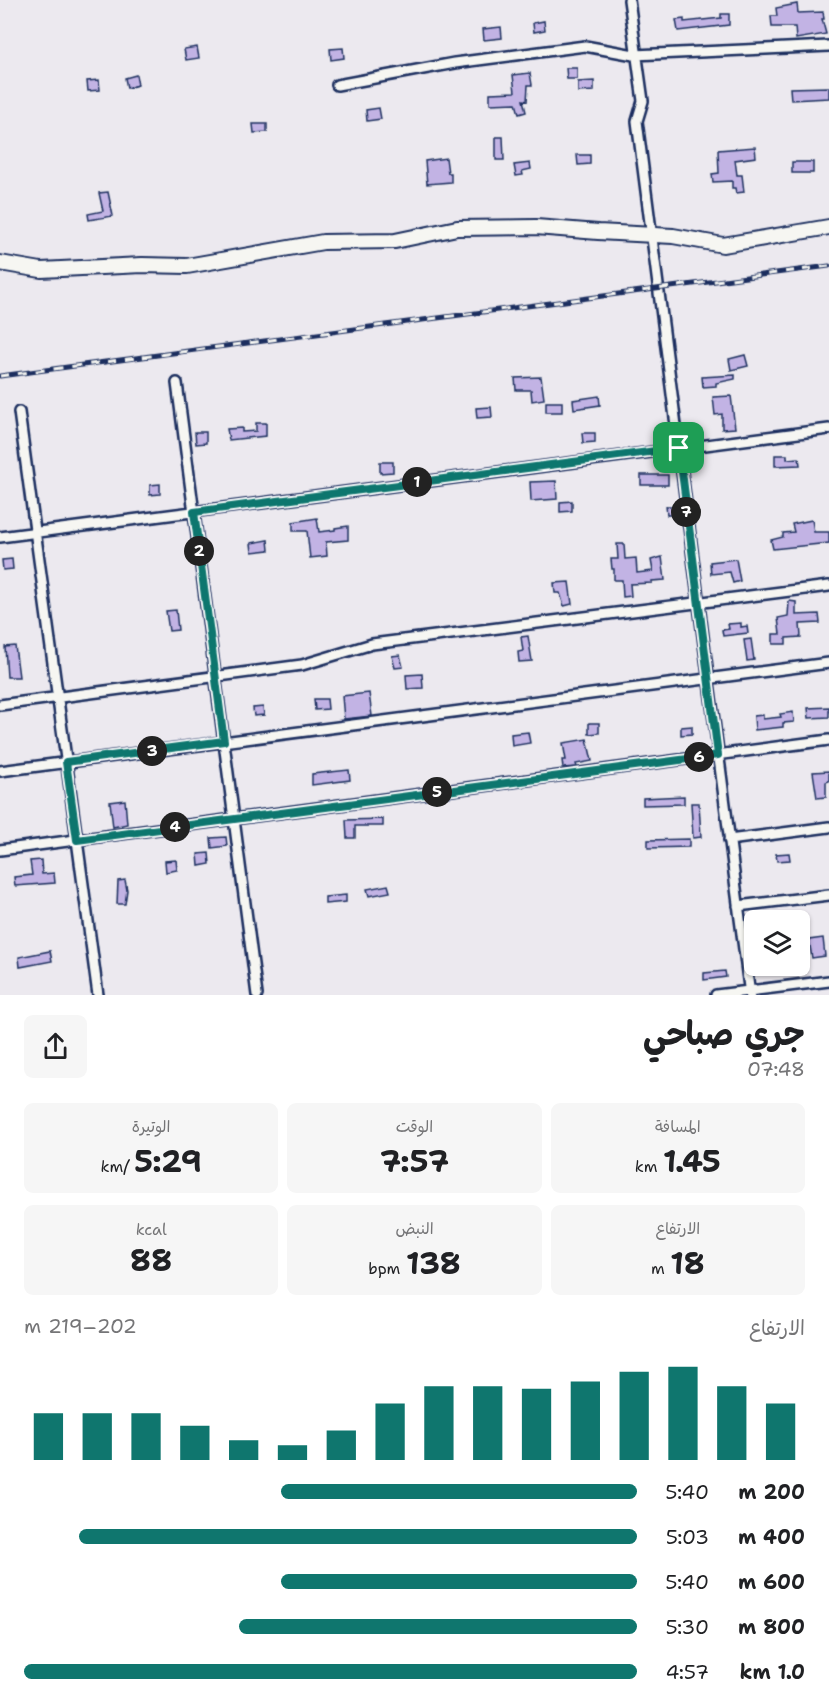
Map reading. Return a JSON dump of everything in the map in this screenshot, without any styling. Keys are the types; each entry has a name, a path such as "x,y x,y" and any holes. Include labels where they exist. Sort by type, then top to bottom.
{"street":[{"path":"629,0 643,101 637,121 697,603 749,993"},
{"path":"337,85 455,63 585,46 637,55 829,46"},
{"path":"0,263 41,270 142,265 187,266 324,242 395,241 457,228 536,227 673,236 723,245 829,227"},
{"path":"177,383 257,995"},
{"path":"19,412 98,995"},
{"path":"0,537 829,429"},
{"path":"0,705 302,665 372,644 829,586"},
{"path":"0,771 829,663"},
{"path":"0,850 829,740"},
{"path":"729,840 829,827"},
{"path":"738,906 829,895"},
{"path":"716,995 749,993 829,981"}],"building":[{"path":"797,4 798,13 823,12 824,19 822,19 826,34 796,39 795,27 772,27 771,16 777,16 776,8"},
{"path":"721,14 729,14 729,25 678,31 676,20 684,19 684,22 721,18"},
{"path":"544,21 545,30 534,32 533,23"},
{"path":"501,27 502,38 484,40 483,29"},
{"path":"197,47 199,58 186,60 184,49"},
{"path":"343,48 344,58 331,60 330,49"},
{"path":"566,68 577,68 577,79 567,79"},
{"path":"530,73 532,85 528,85 527,101 523,100 526,112 519,114 516,103 490,104 490,93 515,92 513,75"},
{"path":"136,75 138,85 127,88 125,78"},
{"path":"99,80 100,90 88,91 87,81"},
{"path":"594,81 594,91 578,92 578,82"},
{"path":"829,87 829,98 791,100 790,88"},
{"path":"379,108 381,119 367,121 366,110"},
{"path":"253,124 267,124 267,132 254,133"},
{"path":"496,137 503,137 504,160 496,160"},
{"path":"755,147 756,157 735,160 737,175 742,175 744,192 736,193 735,188 732,188 732,181 713,182 712,174 719,173 718,150"},
{"path":"577,155 590,155 590,164 578,165"},
{"path":"446,158 448,173 451,173 451,182 427,184 425,161"},
{"path":"792,162 813,162 813,173 792,173"},
{"path":"530,163 531,169 522,171 523,175 516,176 514,165"},
{"path":"108,192 113,216 89,220 88,214 103,211 99,193"},
{"path":"745,355 748,366 731,370 729,359"},
{"path":"735,375 735,379 716,383 716,386 703,387 702,377"},
{"path":"541,377 544,399 532,401 531,390 516,390 515,378"},
{"path":"599,396 600,405 574,409 573,400"},
{"path":"731,396 735,428 722,429 722,414 715,415 713,397"},
{"path":"546,402 562,402 562,412 546,412"},
{"path":"491,407 492,417 477,418 476,408"},
{"path":"256,423 266,423 266,436 229,440 227,429 242,428 242,432 256,431"},
{"path":"195,432 206,432 206,443 196,444"},
{"path":"582,433 595,433 595,442 583,443"},
{"path":"775,455 787,455 787,459 799,458 800,465 775,466"},
{"path":"380,462 393,462 393,472 380,473"},
{"path":"641,475 668,475 668,485 641,485"},
{"path":"556,481 557,499 531,501 530,482"},
{"path":"160,484 160,494 150,495 150,485"},
{"path":"572,501 572,511 560,512 560,502"},
{"path":"666,506 676,506 676,515 667,515"},
{"path":"317,518 319,532 348,526 348,540 326,542 327,556 310,558 307,531 293,531 293,522"},
{"path":"812,520 814,532 829,532 829,543 773,549 771,540 783,537 783,533 794,532 792,524"},
{"path":"268,540 269,550 252,552 251,543"},
{"path":"617,544 624,544 625,559 636,558 637,573 653,571 651,560 662,557 665,580 630,584 631,596 623,597 622,580 614,580 614,569 612,569 611,559 618,559"},
{"path":"12,559 13,569 3,570 2,560"},
{"path":"736,559 740,581 733,583 730,572 711,574 710,562"},
{"path":"569,582 572,604 564,606 560,593 555,593 554,583"},
{"path":"789,601 796,602 796,615 819,614 820,623 800,624 801,637 786,638 786,644 773,644 773,634 780,634 778,618 788,616"},
{"path":"176,610 178,630 169,631 166,611"},
{"path":"741,623 741,627 747,626 748,633 723,636 722,630 729,629 728,624"},
{"path":"528,636 532,661 519,662 518,652 523,651 521,637"},
{"path":"751,639 754,660 747,661 744,640"},
{"path":"15,646 19,677 7,677 5,647"},
{"path":"400,655 403,667 395,668 392,656"},
{"path":"422,674 423,688 407,689 406,675"},
{"path":"369,693 372,716 344,719 342,696"},
{"path":"314,699 327,699 328,709 315,710"},
{"path":"263,707 264,715 254,716 253,708"},
{"path":"829,707 829,717 809,718 808,708"},
{"path":"793,712 794,722 783,723 783,727 755,730 754,716 763,715 763,719 781,717 780,714"},
{"path":"589,723 599,723 599,733 589,734"},
{"path":"692,726 692,734 681,735 681,727"},
{"path":"528,732 530,743 512,746 511,734"},
{"path":"587,739 592,761 576,764 577,767 563,768 562,760 566,760 563,743"},
{"path":"349,770 350,780 312,785 312,774"},
{"path":"829,771 826,797 817,798 813,772"},
{"path":"684,796 684,804 643,805 643,798"},
{"path":"125,800 127,824 113,827 110,802"},
{"path":"691,803 699,803 701,837 693,838"},
{"path":"383,819 383,826 355,826 355,838 347,838 346,820"},
{"path":"226,837 227,846 212,848 211,838"},
{"path":"689,839 689,847 648,848 648,840"},
{"path":"209,853 210,864 199,866 198,854"},
{"path":"789,853 790,860 777,861 776,854"},
{"path":"41,860 42,874 54,873 55,883 15,886 14,877 32,875 30,861"},
{"path":"176,860 177,870 166,872 165,861"},
{"path":"125,880 127,890 125,904 117,904 118,881"},
{"path":"388,885 390,892 369,896 367,889"},
{"path":"346,895 346,902 325,904 325,897"},
{"path":"823,938 825,956 812,958 810,940"},
{"path":"50,951 52,961 20,967 19,957"},
{"path":"725,971 726,977 704,980 704,973"}],"railway":[{"path":"0,376 829,266"}],"route":[{"path":"679,448 718,755 77,840 66,762 224,741 194,512 679,448"}]}
